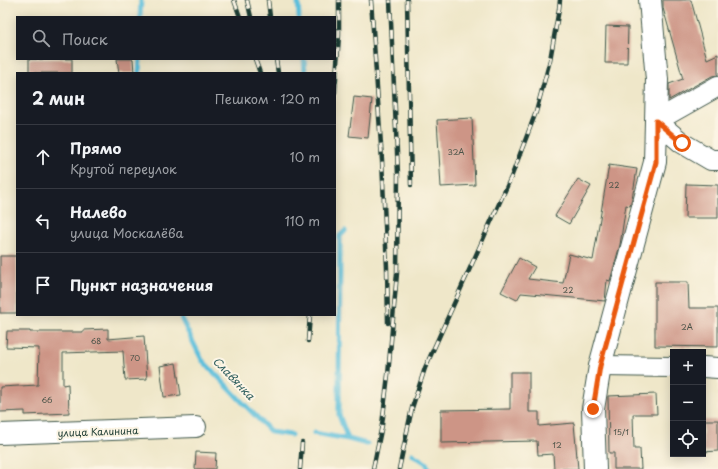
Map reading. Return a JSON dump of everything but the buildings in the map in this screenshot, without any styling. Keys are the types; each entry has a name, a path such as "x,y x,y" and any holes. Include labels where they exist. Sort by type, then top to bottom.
{"street":[{"path":"596,469 593,409 600,366 656,162 658,80 650,0"},
{"path":"656,121 718,86"},
{"path":"656,121 682,143 711,160 718,160"},
{"path":"600,366 670,367"},
{"path":"706,367 718,368"},
{"name":"улица Калинина","path":"0,434 196,427"}],"waterway":[{"name":"Славянка","path":"140,16 141,0"},
{"path":"298,0 299,16"},
{"name":"Славянка","path":"139,72 140,60"},
{"path":"304,60 305,72"},
{"path":"345,231 340,236 339,415 348,439"},
{"name":"Славянка","path":"181,316 202,360 271,432 291,435"},
{"name":"Славянка","path":"314,433 367,444"},
{"name":"Славянка","path":"412,454 426,463 429,469"}],"railway":[{"path":"234,0 240,16"},
{"path":"247,0 251,16"},
{"path":"268,0 270,16"},
{"path":"336,78 339,35 339,0"},
{"path":"371,0 382,160 388,323"},
{"path":"373,469 382,425 397,273 398,174 390,0"},
{"path":"407,0 411,185"},
{"path":"399,469 412,408 425,368 512,175 536,112 550,60 560,0"},
{"path":"255,60 260,72"},
{"path":"276,60 278,72"},
{"path":"308,341 310,316"},
{"path":"300,469 302,443"}],"route":[{"path":"593,409 600,366 656,162 656,121 682,143"}]}
